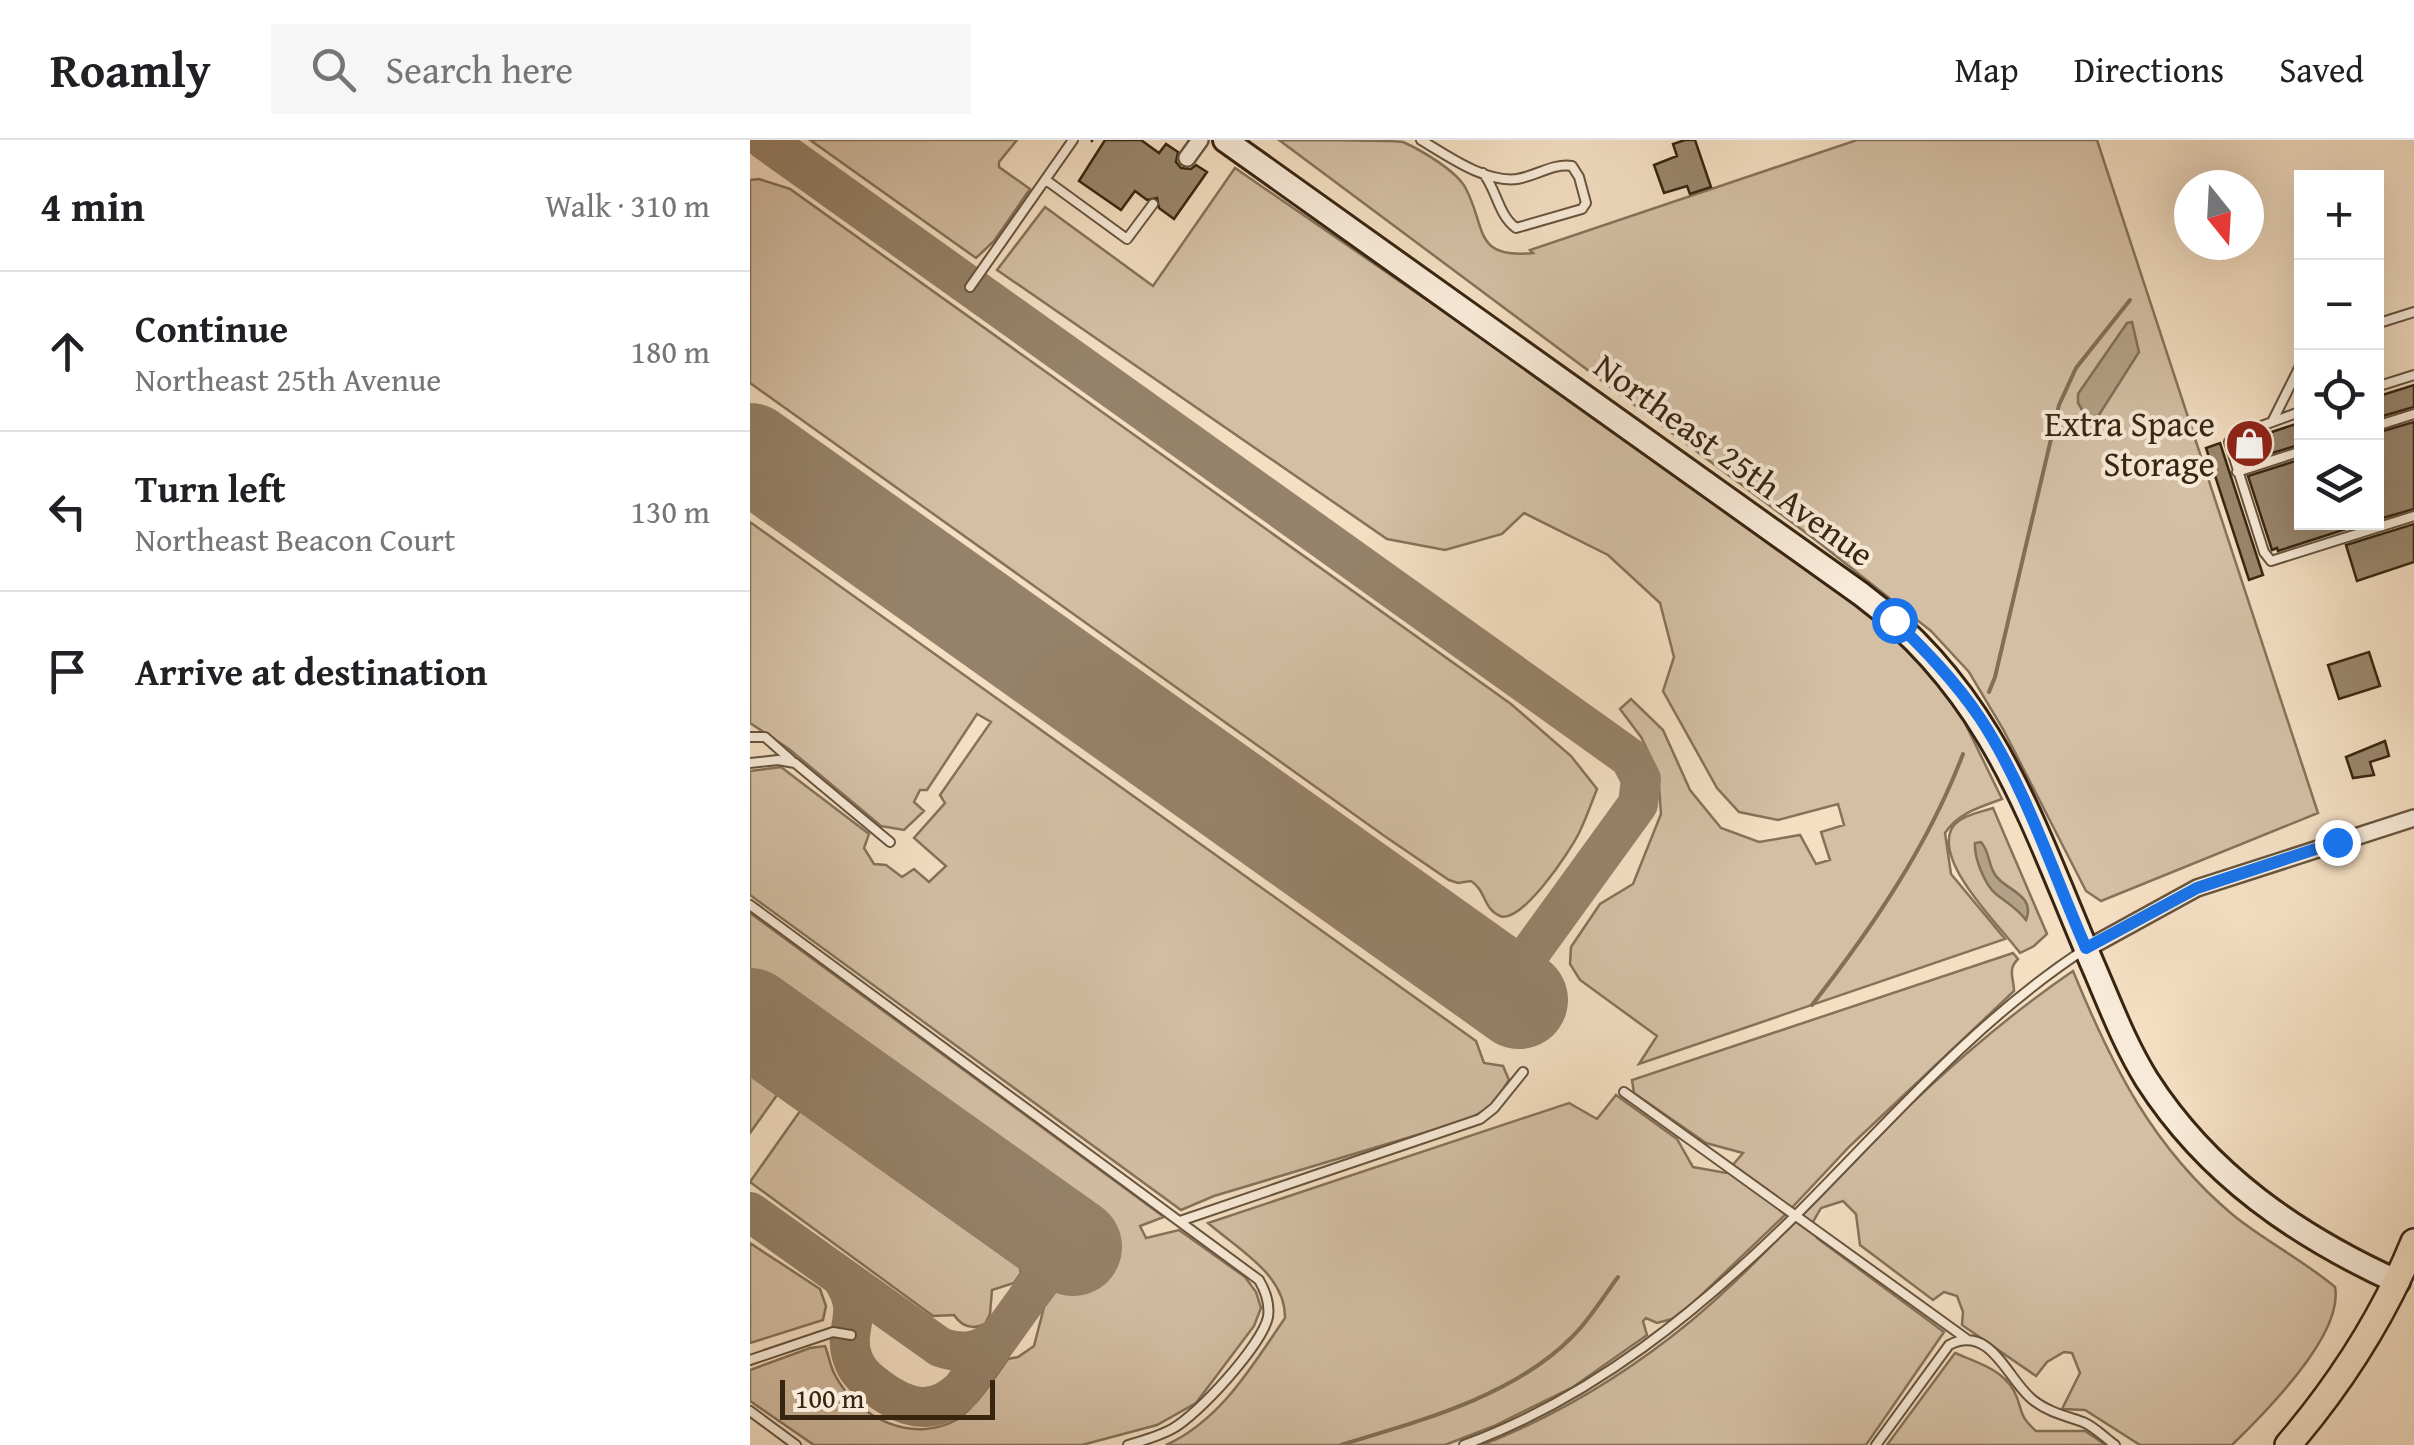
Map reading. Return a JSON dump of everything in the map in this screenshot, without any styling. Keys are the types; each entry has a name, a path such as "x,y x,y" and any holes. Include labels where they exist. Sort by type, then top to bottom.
{"main road":[{"name":"Northeast 25th Avenue","path":"1226,140 1894,620 1952,681 1988,732 2144,1076 2199,1145 2240,1188 2291,1226 2398,1282"},
{"path":"2288,1445 2354,1358 2398,1282 2414,1242"}],"street":[{"path":"1186,158 1200,140"},
{"path":"2086,948 2197,888 2414,818"}],"lane":[{"path":"970,287 1073,140"},
{"path":"1421,140 1500,179 1514,179 1562,164 1572,166 1586,203 1582,208 1516,228 1502,212 1491,182 1483,173"},
{"path":"1046,180 1127,239 1153,204"},
{"path":"2384,321 2414,312"},
{"path":"2384,384 2414,375"},
{"path":"2273,420 2294,378"},
{"path":"2294,413 2237,435 2230,442 2264,552 2271,561 2414,516"},
{"path":"2384,423 2414,414"},
{"path":"2237,472 2294,454"},
{"path":"750,737 765,737 890,842"},
{"path":"750,764 778,760 795,763"},
{"path":"750,905 1259,1280 1265,1290 1265,1326 1204,1406 1172,1429 1128,1445"},
{"path":"1464,1445 1528,1418 1634,1355 1714,1291 1795,1215 1929,1078 2009,1003 2086,948"},
{"path":"1180,1220 1480,1119 1523,1072"},
{"path":"1624,1092 1968,1340 1981,1344 2000,1360 2030,1398 2086,1424 2116,1445"},
{"path":"750,1360 833,1332 851,1335"},
{"path":"1876,1445 1949,1345 1968,1340"},
{"path":"750,1411 796,1445"}],"shaded area":[{"path":"810,140 1017,140 999,167 1030,189 994,241 976,258"},
{"path":"1279,140 1403,142 1454,174 1465,187 1484,237 1500,251 1513,254 1533,253 1530,250 1857,140 2097,140 2318,813 2101,901 2086,891 2003,729 1969,672 1931,631 1817,541"},
{"path":"1235,168 1533,373 1851,600 1914,653 1962,717 2002,799 1963,816 1945,833 1951,874 2005,939 1639,1064 1657,1036 1580,980 1570,964 1571,947 1600,904 1633,884 1661,814 1658,772 1641,737 1620,709 1631,699 1663,730 1690,790 1721,828 1759,842 1800,835 1816,864 1830,860 1821,832 1844,825 1838,804 1778,820 1739,812 1717,788 1663,691 1674,657 1660,603 1608,555 1524,513 1502,534 1445,550 1387,539 997,270 1045,207 1153,286"},
{"path":"750,180 790,189 1511,704 1571,756 1597,789 1574,842 1532,898 1509,915 1494,913 1471,881 1449,880 1383,835 750,383"},
{"path":"2132,322 2139,352 2097,418 2089,422 2078,403 2078,394 2127,323"},
{"path":"750,522 1476,1041 1484,1063 1503,1066 1509,1080 1492,1106 1467,1120 1214,1196 1181,1210 750,895 750,771 781,767 869,834 864,848 874,864 886,865 902,877 914,869 929,882 946,866 914,838 945,803 940,795 991,722 977,714 927,790 920,790 914,802 924,811 904,830 881,826 789,749 750,723"},
{"path":"1993,808 2047,934 2020,953 1961,877 1949,844 1951,830 1958,821"},
{"path":"1981,842 1997,877 2027,904 2026,920 1988,884 1975,849 1975,843"},
{"path":"750,913 1164,1217 1140,1226 1146,1238 1179,1230 1245,1277 1261,1308 1254,1326 1196,1403 1157,1425 1082,1445 814,1445 750,1401 750,1370 825,1346 833,1372 845,1390 872,1415 905,1428 923,1429 958,1419 979,1399 1008,1359 1034,1346 1044,1307 1101,1231 750,977"},
{"path":"2013,953 2018,959 2012,971 2014,991 1850,1146 1693,1303 1672,1319 1657,1323 1646,1318 1643,1321 1647,1335 1573,1387 1445,1445 1166,1445 1219,1406 1285,1318 1278,1289 1269,1276 1208,1223 1569,1103 1597,1119 1616,1095 1677,1139 1693,1167 1726,1173 1743,1153 1706,1143 1634,1093 1632,1080"},
{"path":"2073,971 2120,1072 2180,1162 2233,1215 2335,1287 2334,1306 2315,1349 2281,1394 2232,1445 2140,1445 2085,1410 2062,1409 2080,1373 2072,1353 2064,1352 2047,1362 2036,1376 1962,1325 1963,1312 1957,1296 1944,1292 1933,1300 1860,1245 1856,1214 1843,1201 1821,1208 1813,1222 1817,1238 1944,1332 1866,1445 1482,1445 1591,1391 1691,1321 1750,1267 1924,1091 2011,1016"},
{"path":"750,1055 787,1081 750,1133"},
{"path":"810,1097 992,1226 1001,1251 1018,1260 1021,1273 1014,1283 992,1290 985,1324 972,1327 954,1315 933,1316 750,1182"},
{"path":"750,1243 820,1289 826,1306 823,1320 750,1343"},
{"path":"1955,1353 2003,1377 2036,1431 2085,1431 2106,1445 1887,1445"}],"building":[{"path":"1105,140 1141,140 1159,153 1166,144 1178,152 1176,162 1181,168 1196,165 1207,172 1174,219 1159,208 1157,198 1147,200 1135,191 1121,210 1079,181"},
{"path":"1695,140 1711,187 1690,194 1687,186 1664,193 1654,165 1677,156 1673,144"},
{"path":"2414,385 2414,407 2384,416 2384,394"},
{"path":"2414,422 2414,509 2384,518 2384,440 2384,431"},
{"path":"2294,425 2294,446 2243,462 2238,444"},
{"path":"2220,443 2263,575 2249,580 2206,448"},
{"path":"2294,462 2294,530 2343,530 2272,550 2248,476"},
{"path":"2414,524 2414,562 2357,581 2346,545"},
{"path":"2369,652 2380,686 2339,699 2328,665"},
{"path":"2385,741 2389,756 2370,762 2374,775 2353,778 2346,757"}],"waterway":[{"path":"1989,692 2059,405 2076,368 2130,300"},
{"path":"1812,1005 1916,854 1963,754"},
{"path":"1341,1445 1463,1405 1521,1376 1578,1331 1618,1277"}],"taxiway":[{"path":"765,140 1630,758 1641,779 1638,804 1504,989"},
{"path":"750,1212 940,1347 971,1351 999,1336"},
{"path":"840,1276 852,1300 850,1348 857,1368 870,1382 900,1401 931,1406 952,1398 962,1389 1067,1243"}],"runway":[{"path":"750,452 1519,1000"},
{"path":"750,1017 1073,1247"}],"place":[{"name":"Extra Space Storage","path":"2250,444"}],"route":[{"path":"1894,620 1952,681 1988,732 2086,948 2177,896 2337,842"}]}
